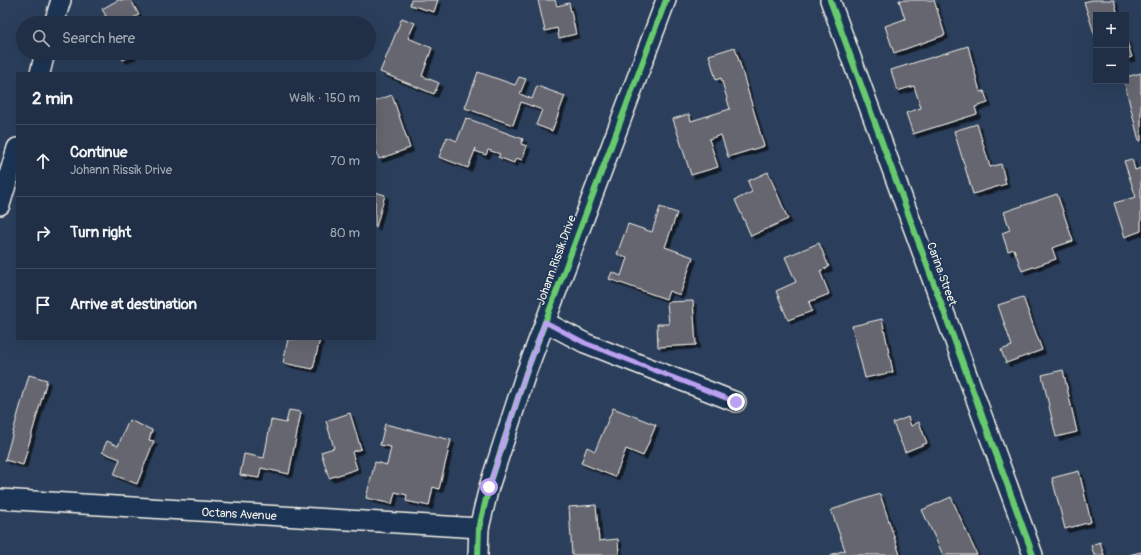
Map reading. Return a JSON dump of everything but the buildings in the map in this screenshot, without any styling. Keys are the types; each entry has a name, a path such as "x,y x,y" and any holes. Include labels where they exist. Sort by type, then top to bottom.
{"street":[{"path":"56,16 61,0"},
{"name":"Johann Rissik Drive","path":"478,555 479,528 491,479 526,373 666,0"},
{"name":"Carina Street","path":"830,0 1033,555"},
{"path":"40,72 44,60"},
{"path":"0,205 16,151"},
{"path":"545,322 585,343 736,402"},
{"name":"Octans Avenue","path":"0,499 479,528"}],"cycle path":[{"path":"478,555 479,528 489,487 526,373 666,0"},
{"path":"830,0 1033,555"}],"route":[{"path":"489,487 526,373 545,322 585,343 736,402"}]}
